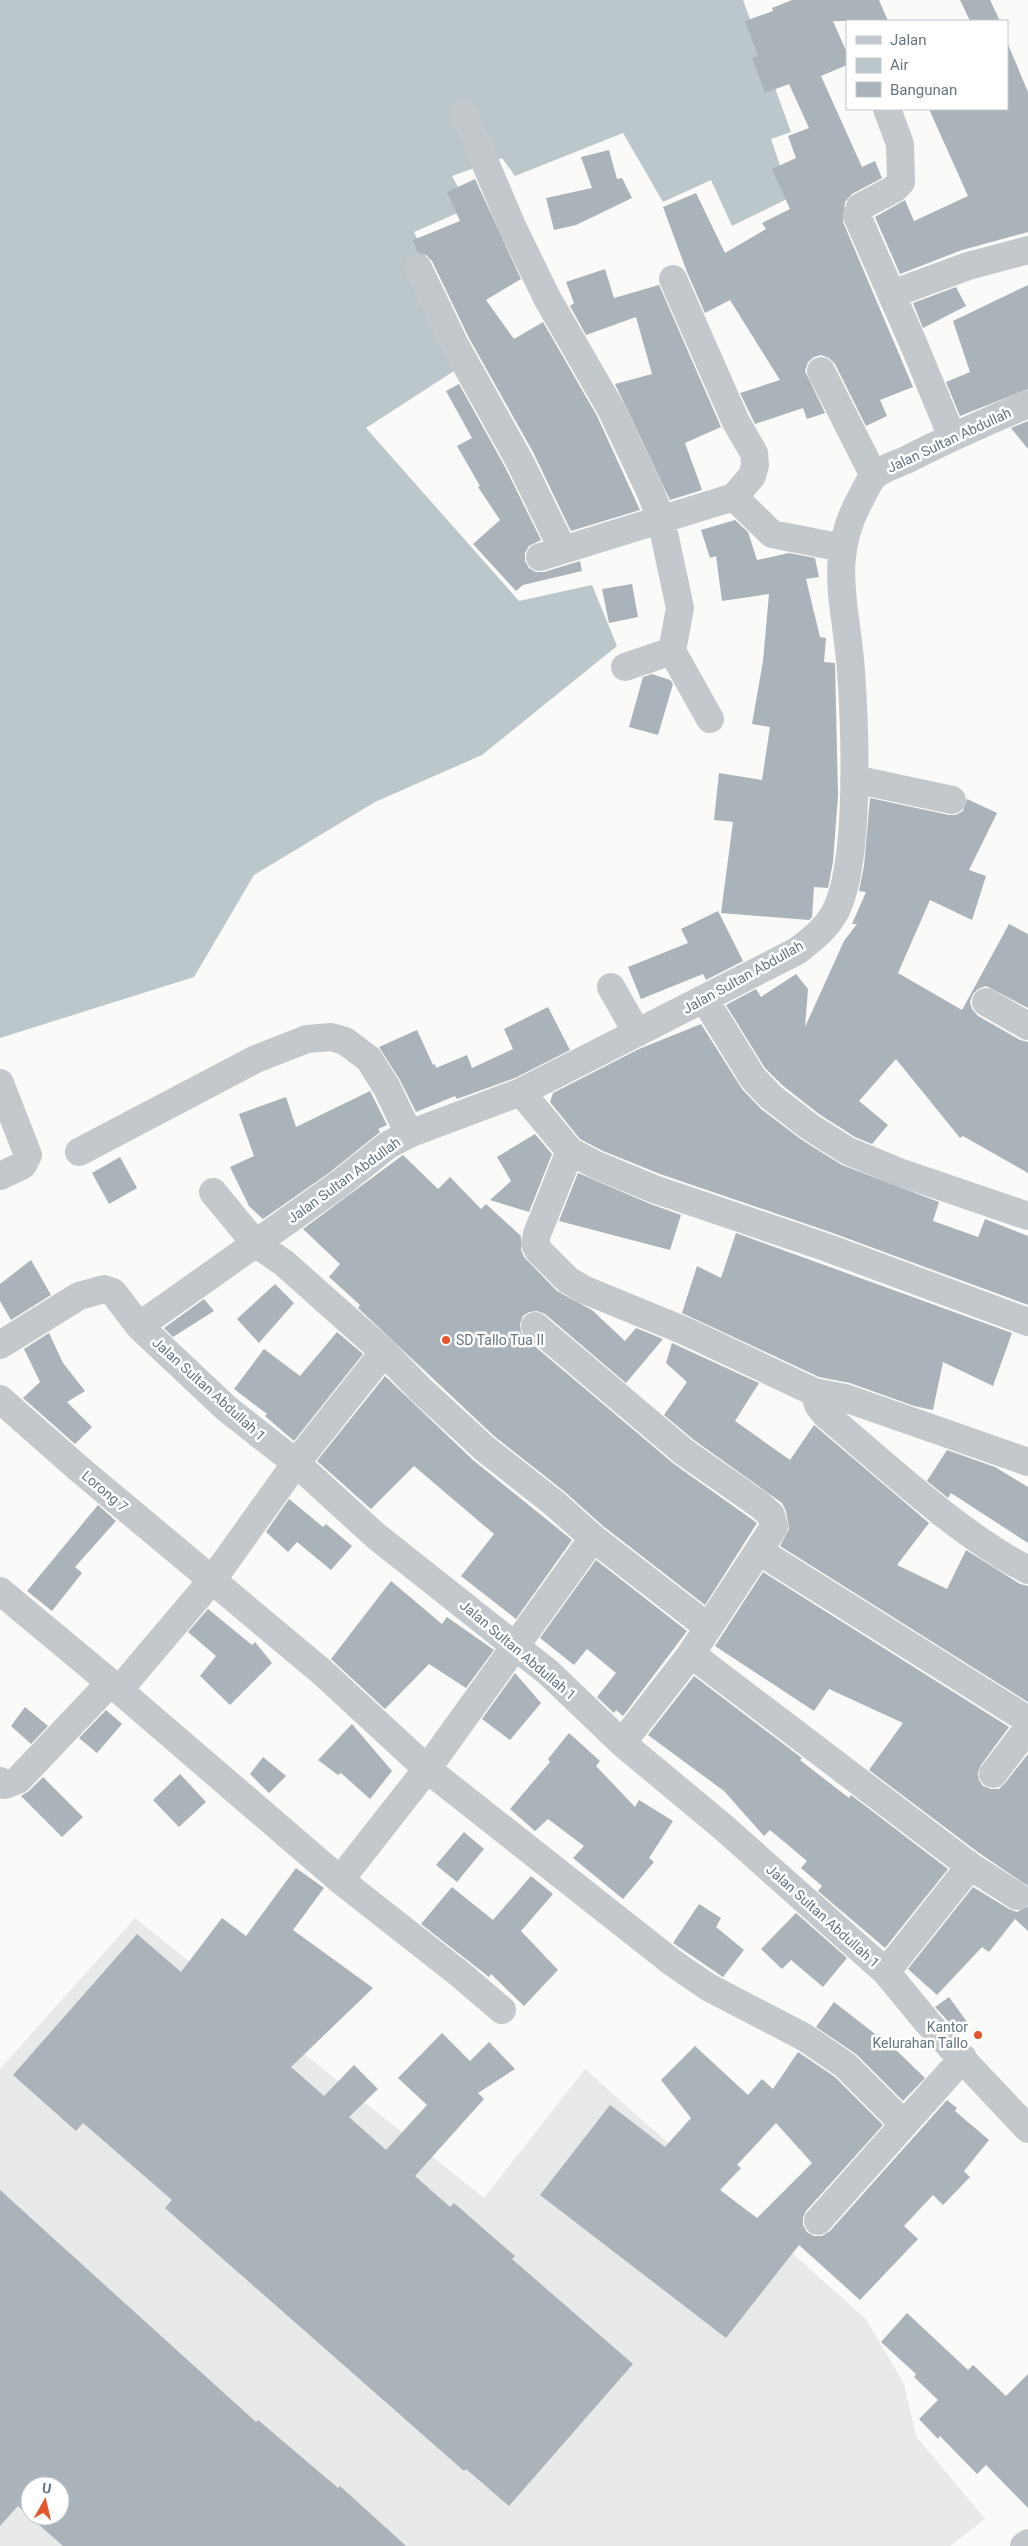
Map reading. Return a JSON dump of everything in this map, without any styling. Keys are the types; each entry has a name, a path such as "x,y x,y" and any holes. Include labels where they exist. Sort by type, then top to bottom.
{"street":[{"path":"887,110 900,144 901,182 894,189 860,207 857,216 952,437"},
{"path":"464,113 512,226 547,298 611,409 639,465 661,519 680,608 672,651 710,719"},
{"path":"892,294 968,266 1028,250"},
{"path":"418,268 462,358 519,460 552,553 734,497 752,476 755,464 754,453 736,422 673,279"},
{"path":"821,371 874,476"},
{"name":"Jalan Sultan Abdullah","path":"139,1326 338,1185 388,1145 409,1134 522,1092 705,1000 797,951 824,930 834,916 845,890 849,862 854,779 851,670 841,595 840,570 843,548 852,513 874,476 952,437 1028,404"},
{"path":"734,497 772,534 843,548"},
{"path":"625,667 672,651"},
{"path":"854,779 952,800"},
{"path":"611,987 637,1033"},
{"path":"705,1000 752,1078 771,1097 810,1127 848,1151 899,1172 1028,1216"},
{"path":"986,1002 1028,1026"},
{"path":"78,1152 256,1058 306,1039 331,1037 345,1041 369,1059 387,1088 409,1134"},
{"path":"0,1083 28,1155 22,1166 0,1176"},
{"path":"522,1092 570,1151 596,1166 654,1189 825,1247 1028,1322"},
{"path":"570,1151 537,1234 535,1244 568,1280 623,1307 685,1331 814,1392 845,1398 1028,1462"},
{"path":"212,1192 255,1243 284,1263 384,1352 420,1389 484,1448 555,1504 593,1538 708,1627"},
{"name":"Jalan Sultan Abdullah 1","path":"0,1345 80,1296 97,1290 108,1290 118,1296 139,1326 226,1408 296,1463 376,1536 549,1673 622,1743 722,1827 886,1972 928,2022 1028,2129"},
{"path":"535,1326 684,1452 771,1514 774,1527 691,1654 622,1743"},
{"path":"0,1781 5,1784 18,1780 114,1687 213,1579 296,1463 384,1352"},
{"path":"814,1392 818,1405 826,1415 936,1506 1004,1557 1028,1570"},
{"name":"Lorong 7","path":"0,1399 78,1468 322,1672 427,1769 673,1963 708,1987 804,2037 845,2065 904,2124"},
{"path":"340,1880 427,1769 514,1644 593,1538"},
{"path":"759,1551 1028,1720"},
{"path":"0,1591 340,1880 461,1975 502,2010"},
{"path":"691,1654 970,1866 1017,1896"},
{"path":"993,1774 1028,1728"},
{"path":"886,1972 970,1866"},
{"path":"818,2221 963,2058"},
{"path":"1024,2546 1028,2543"}],"shaded area":[{"path":"135,1918 484,2198 585,2069 866,2319 904,2384 916,2436 985,2519 950,2546 0,2546 0,2069"}],"water":[{"path":"0,0 743,0 791,132 771,139 791,197 732,226 711,180 663,202 623,133 515,176 502,158 452,176 469,208 414,232 474,358 366,428 519,601 592,585 617,646 482,755 375,802 254,875 194,977 0,1038"}],"building":[{"path":"792,0 879,0 888,20 833,21 846,51 846,65 821,76 862,167 875,161 882,178 852,194 845,202 843,222 913,387 880,400 887,416 866,426 835,364 829,358 821,355 814,357 808,362 805,371 825,413 807,419 803,408 755,424 740,393 780,380 730,300 705,313 687,272 663,207 696,193 725,253 766,229 762,223 790,209 772,169 796,158 788,136 809,128 789,84 765,93 752,58 758,56 745,21 773,11 772,8"},
{"path":"960,0 990,0 1000,20 970,20"},
{"path":"1008,44 1028,92 1028,232 962,250 900,274 875,217 905,200 914,221 968,196 929,110 1008,110"},
{"path":"609,150 617,179 622,178 632,198 576,225 554,230 546,198 592,188 581,157"},
{"path":"475,179 521,279 486,300 514,339 543,322 597,416 640,510 571,531 533,452 469,338 432,261 426,255 418,253 413,240 460,221 447,192"},
{"path":"605,269 614,298 659,285 721,427 685,443 702,490 670,500 615,384 652,374 636,317 586,335 570,306 574,303 566,282"},
{"path":"1028,285 1028,389 960,416 946,382 970,372 953,321"},
{"path":"956,287 966,306 923,328 913,303"},
{"path":"459,384 505,467 541,540 529,546 525,553 525,561 529,568 536,572 544,572 580,561 582,571 523,585 516,591 473,544 500,520 478,487 480,486 457,446 472,438 446,391"},
{"path":"1028,421 1028,449 1011,428"},
{"path":"735,520 748,532 757,560 789,553 815,558 819,577 806,579 820,637 826,638 824,662 835,663 838,796 833,862 828,888 814,887 812,917 809,920 721,913 733,822 714,820 719,773 762,780 770,727 752,724 763,661 769,594 722,601 716,556 710,558 701,530"},
{"path":"632,584 638,617 609,623 602,589"},
{"path":"652,674 670,680 673,684 658,735 629,727 643,677"},
{"path":"870,798 949,815 956,815 963,811 967,799 997,813 969,870 986,876 972,920 930,900 898,973 962,1010 1009,924 1028,934 1028,1008 986,986 978,989 973,994 970,1002 972,1009 978,1016 1020,1040 1028,1042 1028,1173 963,1136 960,1138 896,1059 859,1101 888,1125 872,1144 855,1137 819,1114 782,1085 765,1068 726,1005 756,989 761,997 796,974 808,989 805,1027 844,941 857,924 852,924 866,892 859,891 864,866"},
{"path":"718,911 743,961 706,980 703,974 641,999 628,967 688,943 681,929"},
{"path":"548,1007 570,1050 515,1078 457,1099 455,1096 416,1112 400,1080 379,1047 417,1030 436,1068 467,1055 472,1068 513,1049 504,1029"},
{"path":"701,1024 742,1089 761,1109 802,1140 842,1165 939,1202 933,1221 978,1237 985,1219 1028,1236 1028,1305 830,1232 660,1174 603,1151 580,1139 550,1102 553,1093 639,1049"},
{"path":"370,1091 387,1125 378,1129 380,1132 329,1173 263,1219 249,1206 230,1167 254,1156 239,1114 286,1097 296,1127"},
{"path":"535,1134 552,1154 529,1212 490,1200 511,1181 497,1157"},
{"path":"403,1155 438,1189 450,1177 481,1209 486,1204 521,1236 521,1250 524,1257 557,1291 592,1310 625,1341 636,1328 663,1339 626,1383 545,1314 537,1311 529,1312 523,1316 520,1324 521,1332 525,1338 674,1464 757,1523 705,1605 603,1526 565,1492 494,1436 358,1308 360,1305 329,1277 340,1264 303,1229"},
{"path":"120,1157 137,1188 109,1204 92,1173"},
{"path":"578,1173 681,1215 670,1250 559,1221"},
{"path":"736,1233 1012,1333 993,1386 943,1362 933,1410 914,1406 850,1383 819,1377 682,1313 697,1266 721,1278"},
{"path":"31,1260 51,1295 11,1320 0,1301 0,1284"},
{"path":"275,1284 294,1303 259,1343 237,1319"},
{"path":"204,1299 214,1311 173,1337 164,1328"},
{"path":"337,1332 363,1354 294,1441 265,1416 267,1414 234,1389 264,1349 300,1376"},
{"path":"49,1333 63,1363 85,1391 67,1402 92,1427 75,1444 23,1398 40,1382 24,1349"},
{"path":"672,1343 759,1383 735,1421 790,1460 814,1425 929,1523 897,1565 947,1589 966,1550 1020,1584 1028,1586 1028,1702 780,1546 789,1529 786,1511 782,1503 694,1440 664,1415 687,1382 666,1363"},
{"path":"385,1376 473,1460 572,1540 516,1619 461,1576 494,1534 414,1466 371,1509 317,1461"},
{"path":"947,1450 995,1467 1028,1487 1028,1543 951,1493 948,1498 927,1481"},
{"path":"289,1499 323,1527 326,1524 352,1546 331,1570 297,1542 288,1552 266,1532"},
{"path":"98,1505 116,1521 75,1567 82,1573 52,1611 27,1591"},
{"path":"596,1560 687,1631 623,1716 616,1710 614,1713 597,1697 616,1673 587,1649 574,1665 540,1638"},
{"path":"763,1572 1009,1727 981,1765 978,1773 979,1780 983,1786 999,1789 1028,1754 1028,1886 979,1853 869,1770 903,1723 829,1689 814,1711 715,1646"},
{"path":"391,1581 442,1624 447,1617 494,1650 466,1688 429,1664 385,1709 331,1659"},
{"path":"208,1609 252,1645 255,1642 272,1663 230,1705 200,1676 216,1656 188,1632"},
{"path":"515,1673 541,1703 510,1740 482,1719"},
{"path":"694,1676 802,1758 800,1760 849,1798 851,1795 948,1869 885,1948 818,1891 822,1886 801,1868 807,1861 770,1830 764,1836 724,1791 648,1735"},
{"path":"25,1707 48,1726 31,1744 11,1726"},
{"path":"106,1710 122,1724 97,1753 79,1738"},
{"path":"352,1724 392,1771 370,1799 341,1773 338,1775 318,1760"},
{"path":"569,1733 600,1761 596,1766 635,1807 639,1800 673,1821 649,1858 654,1862 623,1899 573,1858 584,1846 548,1819 535,1831 510,1809 550,1762 548,1759"},
{"path":"263,1757 286,1776 269,1793 250,1774"},
{"path":"180,1774 206,1802 179,1827 153,1800"},
{"path":"43,1777 83,1817 62,1837 21,1796"},
{"path":"464,1832 484,1849 457,1882 436,1865"},
{"path":"296,1868 324,1888 293,1930 373,1988 291,2067 324,2096 354,2065 378,2089 349,2117 386,2150 427,2105 398,2078 442,2033 470,2061 489,2042 515,2069 478,2093 484,2099 415,2176 450,2207 454,2203 515,2256 512,2259 633,2364 509,2506 466,2469 464,2471 165,2208 172,2200 83,2123 76,2131 13,2075 137,1934 181,1972 222,1918 246,1936"},
{"path":"531,1876 553,1894 521,1931 558,1970 524,2006 491,1974 489,1977 421,1924 452,1887 493,1920"},
{"path":"973,1887 1017,1912 1028,1906 1028,1931 1015,1919 989,1952 982,1947 937,1995 908,1969"},
{"path":"699,1904 721,1918 716,1927 744,1950 723,1977 673,1943"},
{"path":"796,1913 847,1958 823,1987 791,1960 782,1969 761,1949"},
{"path":"949,1997 970,2026 959,2033 935,2007"},
{"path":"834,2002 897,2051 925,2078 903,2101 856,2054 816,2027"},
{"path":"695,2046 748,2095 762,2079 773,2089 798,2052 835,2077 883,2125 806,2211 803,2225 807,2232 814,2236 822,2236 830,2231 947,2100 957,2108 955,2111 989,2140 964,2171 970,2177 943,2205 933,2195 904,2226 918,2239 860,2300 799,2245 726,2338 540,2195 610,2105 665,2147 691,2118 661,2080","holes":["776,2123 812,2163 757,2218 720,2190 741,2168 737,2165"]},
{"path":"0,2190 256,2422 258,2420 338,2488 340,2486 406,2546 63,2546 40,2526 70,2526 70,2476 20,2476 20,2508 18,2506 0,2526"},
{"path":"907,2313 968,2370 973,2365 1006,2396 1028,2374 1028,2508 986,2465 977,2474 940,2436 938,2439 919,2419 938,2400 914,2377 916,2374 881,2342"}],"place":[{"name":"SD Tallo Tua II","path":"446,1340"},
{"name":"Kantor Kelurahan Tallo","path":"978,2035"}]}
